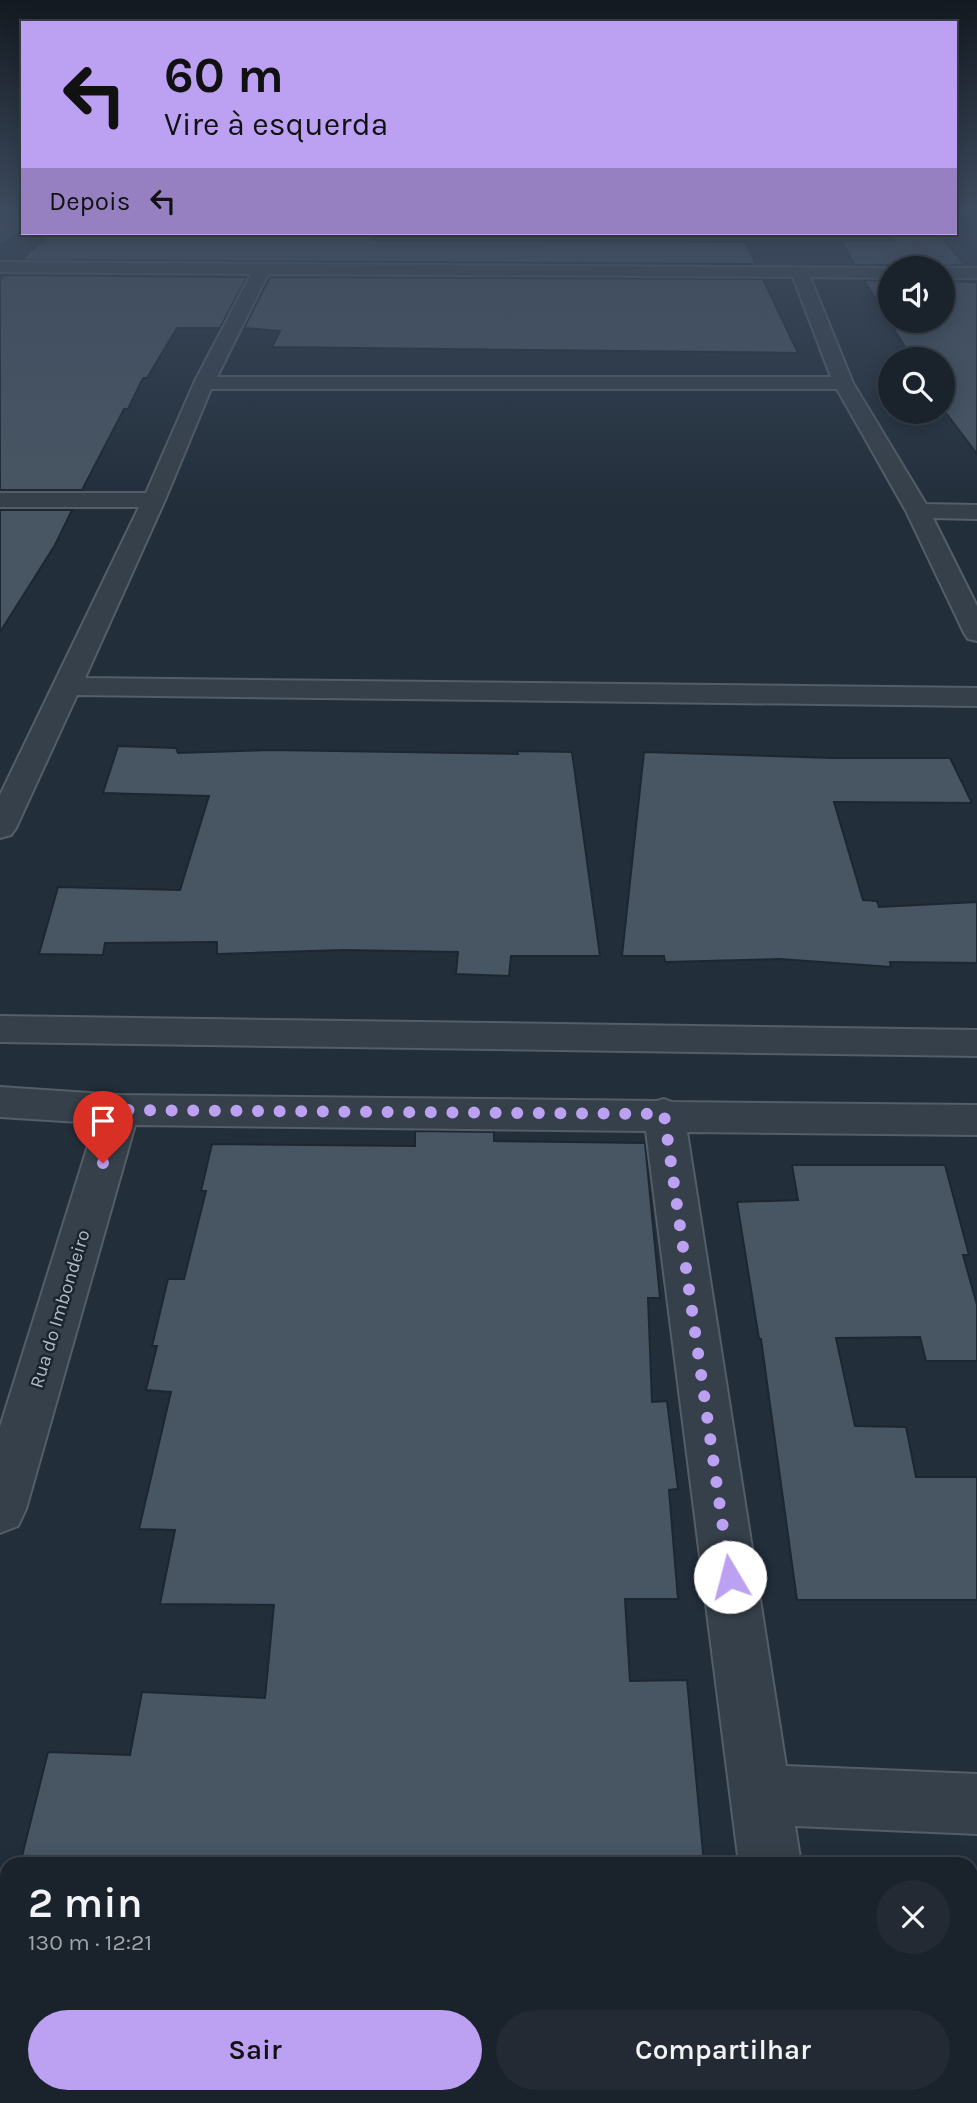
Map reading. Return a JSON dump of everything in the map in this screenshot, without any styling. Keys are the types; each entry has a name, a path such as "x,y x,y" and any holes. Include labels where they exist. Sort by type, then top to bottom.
{"street":[{"path":"0,828 154,500 204,383 241,310"},
{"path":"815,310 843,383 918,511 977,633"},
{"path":"204,383 843,383"},
{"path":"0,500 154,500"},
{"path":"918,511 977,512"},
{"path":"65,686 977,697"},
{"path":"0,1029 977,1043"},
{"path":"0,1102 119,1110 664,1114 977,1120"},
{"name":"Rua do Imbondeiro","path":"0,1509 119,1110"},
{"path":"664,1114 769,1857"},
{"path":"761,1795 977,1804"}],"building":[{"path":"0,310 229,310 220,328 177,328 147,378 143,378 128,409 124,409 82,490 0,490"},
{"path":"253,310 778,310 798,353 272,347 280,331 244,328"},
{"path":"955,310 977,310 977,454 954,424 955,347 905,347 896,333 955,333"},
{"path":"0,510 72,510 55,545 0,632"},
{"path":"118,746 176,748 178,753 272,750 518,754 517,751 572,752 600,956 511,956 509,976 456,974 458,952 344,950 217,954 217,942 105,943 103,955 39,954 58,887 180,890 209,796 103,793"},
{"path":"644,752 833,758 950,758 972,803 834,802 863,900 877,901 879,907 977,902 977,963 890,962 891,967 780,959 665,962 664,956 622,956"},
{"path":"415,1131 494,1132 494,1141 645,1143 660,1298 648,1298 652,1402 667,1401 678,1489 669,1490 678,1599 625,1599 630,1681 687,1680 703,1857 22,1857 48,1752 130,1755 142,1692 265,1698 274,1605 160,1604 175,1530 139,1529 171,1392 146,1390 157,1346 152,1346 168,1279 184,1279 206,1191 201,1191 212,1144 415,1146"},
{"path":"792,1165 945,1165 969,1255 963,1255 977,1305 977,1361 926,1361 920,1337 836,1338 855,1426 906,1427 916,1477 977,1477 977,1600 797,1600 761,1339 737,1202 798,1200"}],"route":[{"path":"103,1163 119,1110 664,1114 730,1577"}]}
